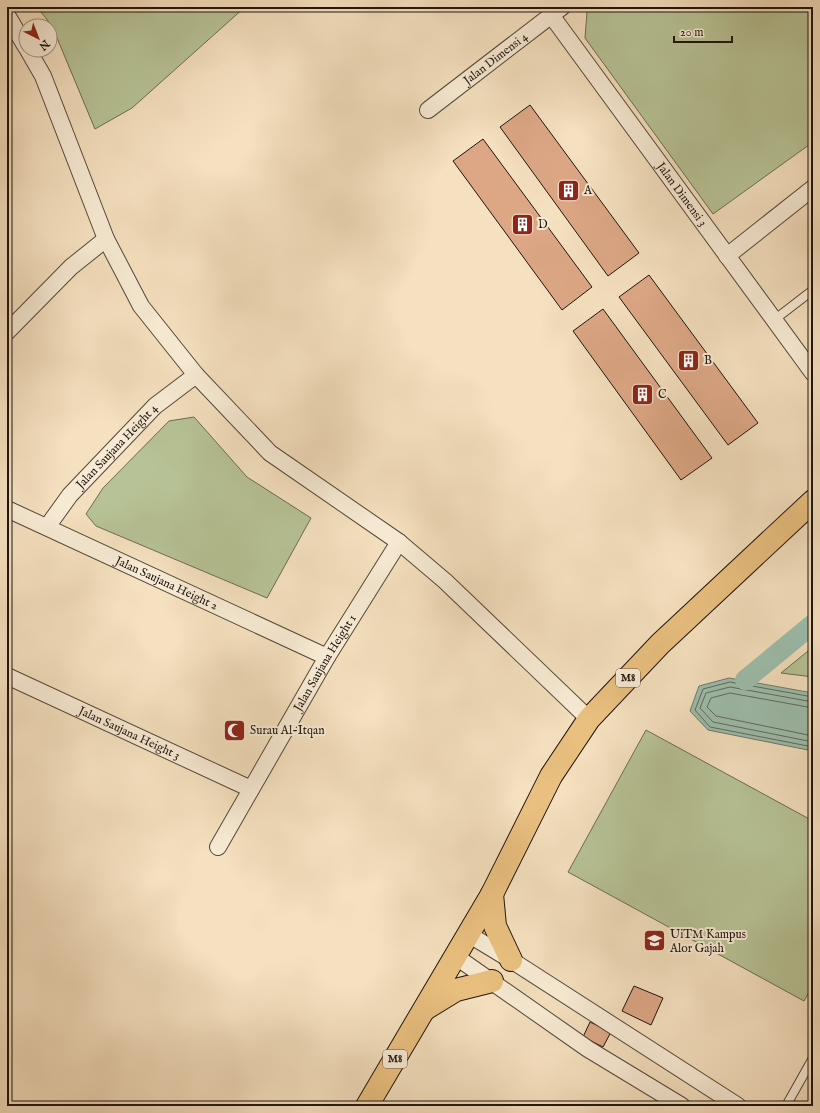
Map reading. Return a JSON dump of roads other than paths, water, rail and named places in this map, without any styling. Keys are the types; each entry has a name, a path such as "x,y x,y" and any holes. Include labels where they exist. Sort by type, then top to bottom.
{"main road":[{"name":"M8","path":"367,1106 492,894 551,776 589,719 660,644 813,501"},
{"path":"492,894 495,926 511,960"},
{"path":"423,1011 456,990 492,981"}],"street":[{"name":"Jalan Dimensi 4","path":"428,110 557,11"},
{"name":"Jalan Dimensi 3","path":"557,11 727,256 813,373"},
{"path":"7,15 18,34"},
{"path":"33,58 43,76 106,239 141,306 196,375 270,453 399,542 445,581 589,719"},
{"path":"727,256 813,188"},
{"path":"7,332 71,268 106,239"},
{"name":"Jalan Saujana Height 4","path":"47,527 70,495 155,406 196,375"},
{"name":"Jalan Saujana Height 2","path":"7,509 327,657"},
{"name":"Jalan Saujana Height 1","path":"218,847 327,657 399,542"},
{"name":"Jalan Saujana Height 3","path":"7,676 251,789"},
{"path":"468,934 738,1106"},
{"path":"455,956 588,1049 682,1106"}],"lane":[{"path":"774,320 813,290"},
{"path":"786,1106 813,1058"}],"water":[{"path":"729,678 813,693 813,751 708,730 690,711 699,686"}],"waterway":[{"path":"745,680 813,624"}],"place":[{"name":"A","path":"569,190"},
{"name":"D","path":"523,224"},
{"name":"B","path":"689,360"},
{"name":"C","path":"642,394"},
{"name":"Surau Al-Itqan","path":"234,730"},
{"name":"UiTM Kampus Alor Gajah","path":"654,941"}]}
